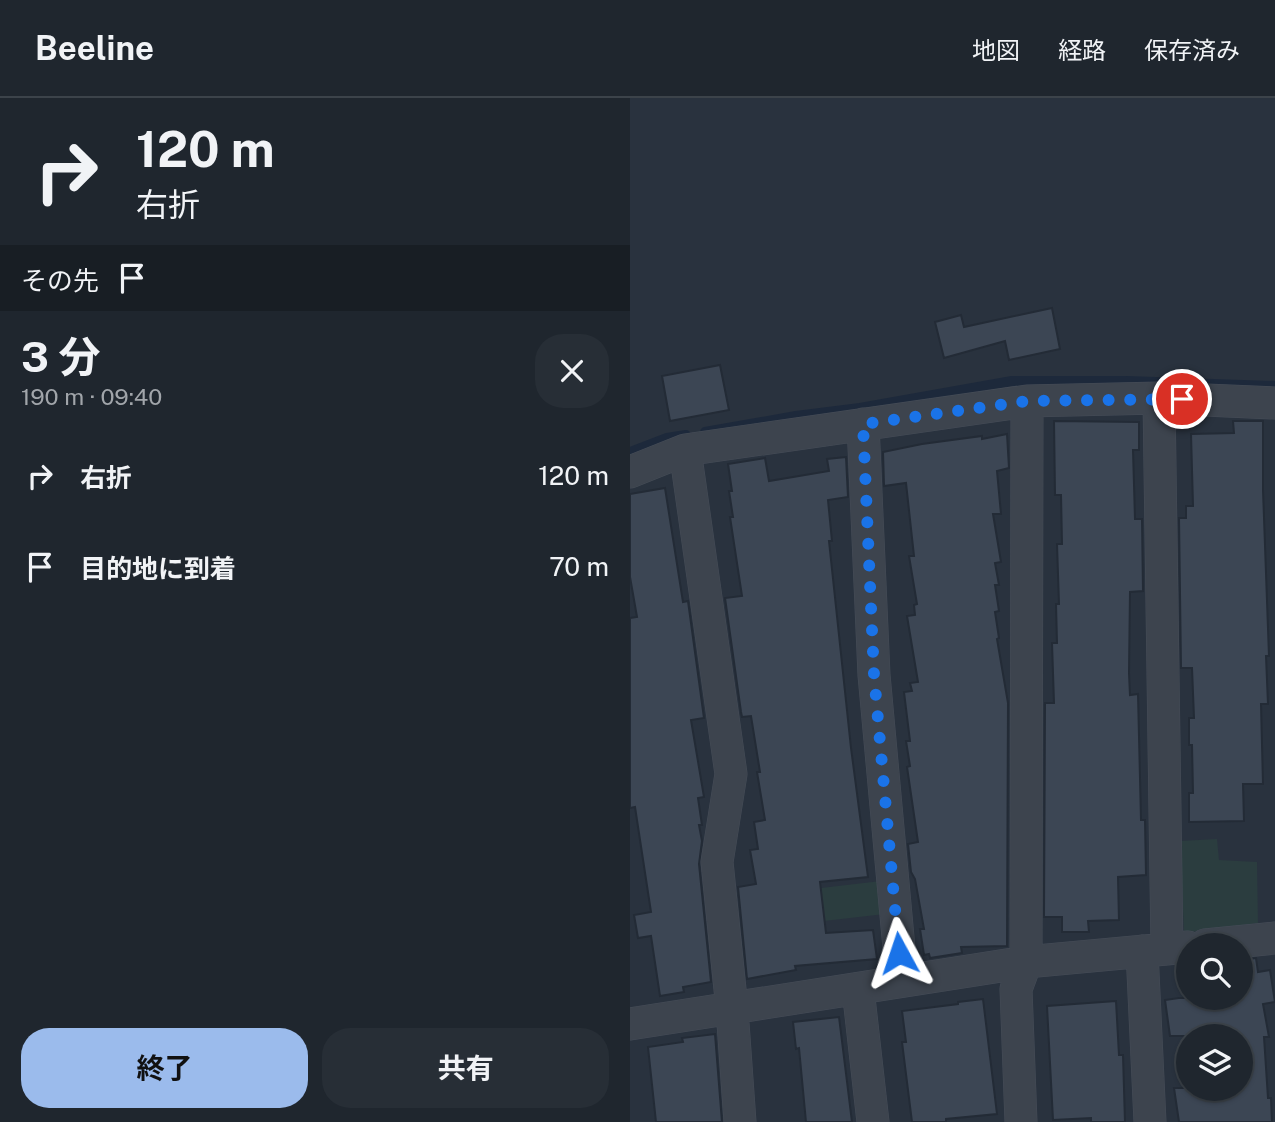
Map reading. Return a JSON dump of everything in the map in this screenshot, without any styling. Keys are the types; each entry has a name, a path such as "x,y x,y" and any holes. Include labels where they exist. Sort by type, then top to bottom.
{"street":[{"path":"1150,1122 1166,949 1159,398"},
{"path":"630,472 685,450 1027,401 1159,398 1275,404"},
{"path":"1021,1122 1016,989 1026,962 1027,401"},
{"path":"863,424 874,675 902,981"},
{"path":"685,450 731,774 717,862 740,1122"},
{"path":"1253,940 1275,938"},
{"path":"630,1024 1026,962 1166,949"},
{"path":"858,989 873,1122"}],"shaded area":[{"path":"1217,839 1219,860 1257,862 1258,923 1184,933 1180,841"},
{"path":"881,881 885,914 824,921 821,888"}],"building":[{"path":"1052,308 1060,349 1009,360 1005,341 944,358 935,322 961,315 964,327"},
{"path":"720,365 729,410 670,421 662,376"},
{"path":"1054,421 1139,422 1139,450 1133,450 1135,519 1142,519 1143,591 1130,592 1129,673 1130,695 1138,694 1141,820 1145,820 1146,875 1118,877 1119,920 1088,921 1089,932 1062,932 1062,917 1044,917 1045,703 1054,703 1052,643 1057,643 1056,604 1059,604 1057,544 1062,544 1061,495 1055,495"},
{"path":"1233,421 1263,421 1269,656 1266,656 1268,704 1261,704 1263,784 1243,784 1244,821 1189,822 1189,793 1193,793 1189,718 1194,718 1192,668 1181,668 1179,518 1186,518 1186,506 1193,506 1191,434 1234,433"},
{"path":"1007,434 1009,468 997,471 1001,514 993,514 1001,562 995,563 999,585 995,585 999,611 995,612 997,639 1008,703 1007,946 961,947 962,953 930,958 929,954 924,955 920,929 924,929 915,879 911,872 908,844 918,842 907,767 910,766 906,741 910,741 904,692 912,691 910,683 918,682 907,616 915,615 914,605 917,604 909,556 914,556 906,483 884,486 883,452 922,444"},
{"path":"846,457 848,497 828,500 832,541 829,541 868,877 820,882 826,933 873,930 877,959 795,966 796,970 747,979 738,887 756,884 750,850 758,849 754,822 765,820 751,716 742,717 725,598 742,596 730,517 733,517 728,464 765,458 769,481 829,471 827,459"},
{"path":"665,488 683,602 688,601 704,718 691,720 704,797 698,798 702,825 699,825 702,841 699,864 711,982 683,987 684,992 660,996 651,936 638,938 634,915 651,912 635,807 630,808 630,618 637,617 630,577 630,494"},
{"path":"1253,958 1256,958 1258,972 1270,970 1275,1002 1263,1004 1269,1037 1264,1037 1272,1122 1179,1122 1174,1088 1176,1101 1253,1101 1253,1024 1176,1024 1176,1036 1170,1036 1165,1000 1176,998 1176,1010 1253,1010"},
{"path":"983,999 997,1114 946,1119 946,1122 912,1122 902,1042 906,1042 902,1011"},
{"path":"1116,1001 1119,1055 1123,1055 1125,1122 1091,1122 1091,1118 1053,1120 1047,1006"},
{"path":"839,1017 852,1122 806,1122 799,1048 796,1049 793,1022"},
{"path":"715,1034 722,1122 656,1122 648,1047 683,1042 682,1038"}],"waterway":[{"path":"705,432 1012,381 1126,381 1275,386"},
{"path":"630,452 667,438 686,435"}],"route":[{"path":"899,953 874,675 863,424 1027,401 1182,399"}]}
